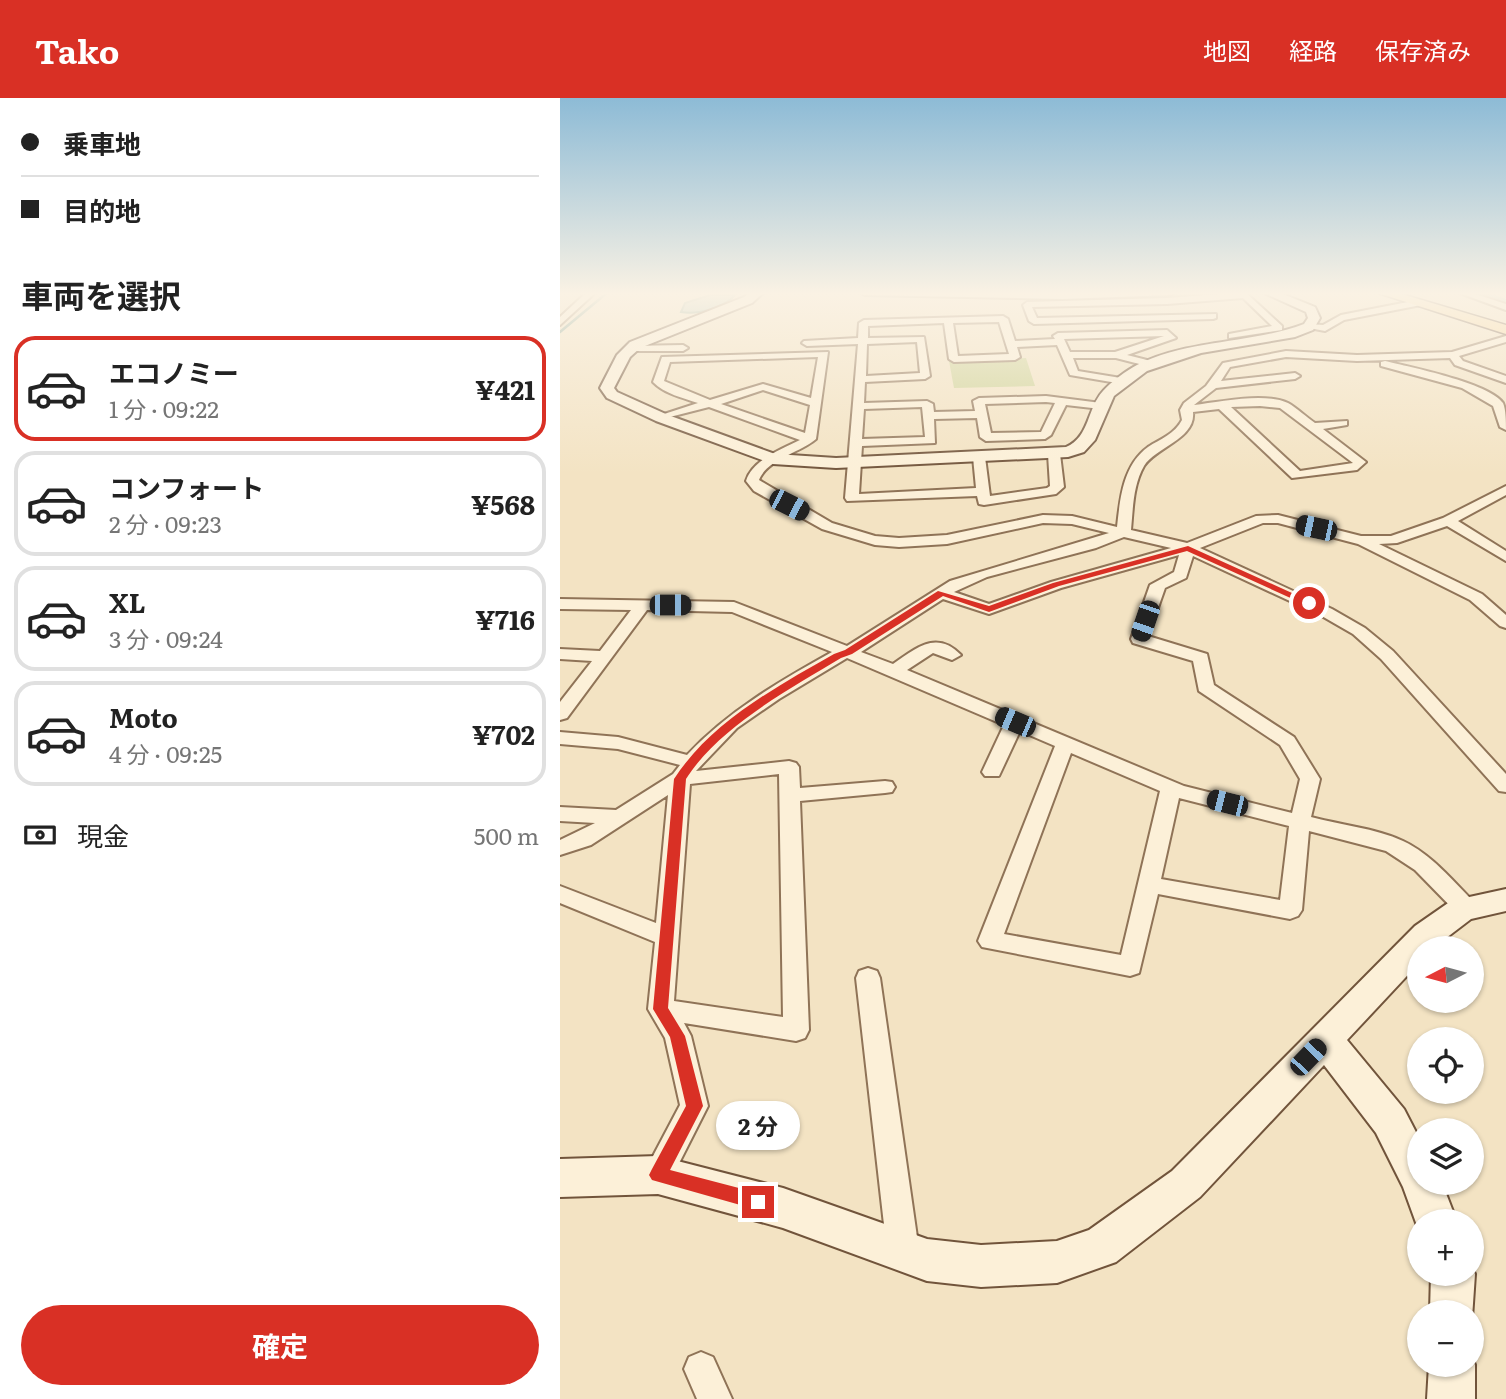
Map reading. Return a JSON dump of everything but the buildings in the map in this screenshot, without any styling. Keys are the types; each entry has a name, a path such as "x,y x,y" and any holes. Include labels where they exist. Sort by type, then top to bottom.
{"street":[{"path":"627,353 607,388 612,396 662,418 774,459 809,463 1054,454 1078,448 1085,443 1108,394 1151,364 1187,353"},
{"path":"862,353 852,498 983,492"},
{"path":"934,353 938,357 1015,357 1014,353"},
{"path":"861,379 925,376 939,353"},
{"path":"1116,355 1123,353"},
{"path":"1124,532 1127,493 1146,454 1182,428 1188,420 1186,410 1193,400 1212,385 1227,365 1269,355 1368,358 1461,353"},
{"path":"824,354 810,439 661,386 658,382 666,359 824,354"},
{"path":"1123,381 1074,373 1066,355 1116,355 1151,364"},
{"path":"1454,355 1459,363 1506,380"},
{"path":"753,369 756,356"},
{"path":"1368,358 1466,386 1498,404 1506,426"},
{"path":"1212,385 1296,376"},
{"path":"750,382 816,403"},
{"path":"662,418 763,387"},
{"path":"1061,403 1045,435 986,437 979,401 1046,399 1101,406"},
{"path":"1186,410 1223,406 1270,402 1283,405 1360,462 1357,466 1297,475 1223,406"},
{"path":"856,443 931,440 927,404 859,406"},
{"path":"928,416 981,414"},
{"path":"1311,427 1343,423"},
{"path":"810,439 774,459 754,474 752,481 759,488 848,535 870,540 917,543 1043,519 1072,520 1188,548 1275,586 1359,631 1387,655 1506,786"},
{"path":"979,457 984,501 1051,491 1058,487 1054,454"},
{"path":"1362,540 1392,540 1448,521 1506,490"},
{"path":"942,593 989,609 1056,584 1188,548 1249,522 1278,519 1362,540 1476,597 1506,623"},
{"path":"1448,521 1506,558"},
{"path":"560,848 583,840 685,771 757,703 837,656 849,652 955,584 982,574 1091,545 1124,532"},
{"path":"1150,885 1290,910 1300,821 1310,779 1287,741 1205,687 1201,658 1139,639 1158,585 1181,575 1188,548"},
{"path":"560,604 734,607 849,652 1171,788 1393,845 1408,852 1466,908"},
{"path":"560,713 645,604"},
{"path":"894,671 932,646 952,655"},
{"path":"560,654 604,656"},
{"path":"992,772 1015,722"},
{"path":"560,738 618,743 685,771 789,767 796,1030 661,1009"},
{"path":"1065,744 990,941 1130,966 1171,788"},
{"path":"658,1175 694,1106 678,1036 661,1009 685,771"},
{"path":"790,795 885,787"},
{"path":"560,814 620,817"},
{"path":"560,894 667,937"},
{"path":"560,1178 658,1175 783,1209 928,1260 981,1266 1057,1262 1101,1247 1186,1184 1426,935 1466,908 1506,900"},
{"path":"869,978 903,1251"},
{"path":"1325,1039 1390,1121 1407,1154"},
{"path":"1451,1399 1452,1377"}],"green space":[{"path":"1026,358 1035,386 954,388 949,361"}],"route":[{"path":"758,1202 658,1175 694,1106 678,1036 661,1009 680,779 691,762 757,703 837,656 849,652 942,593 989,609 1056,584 1188,548 1309,603"}]}
